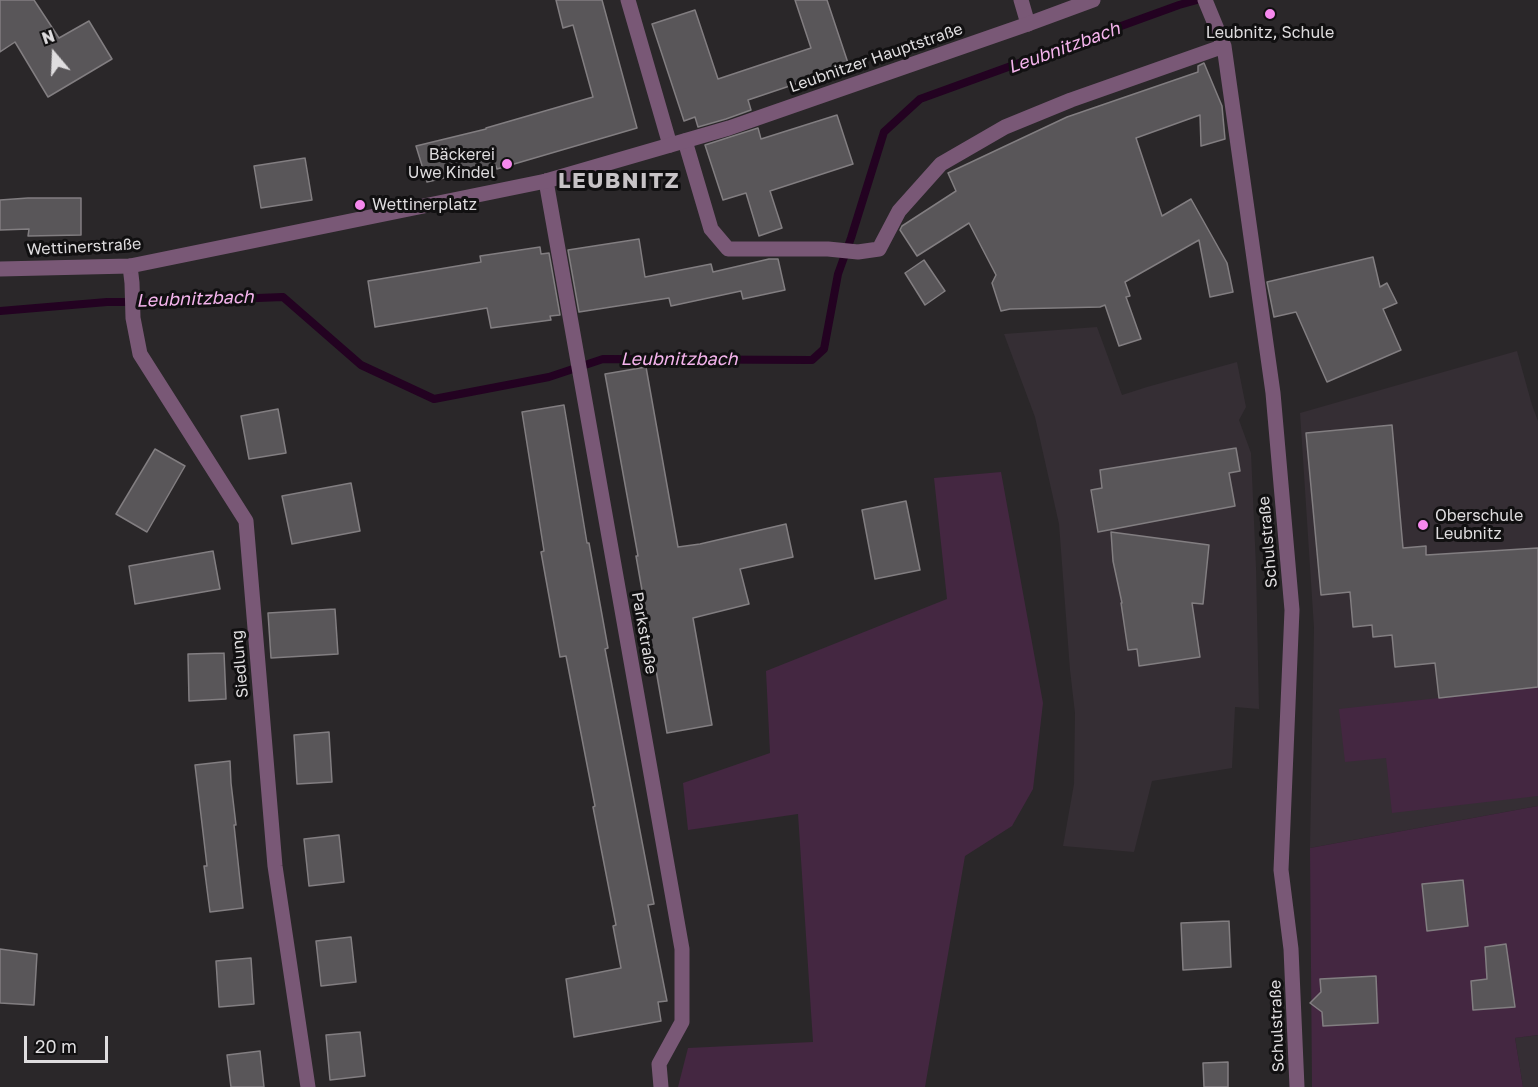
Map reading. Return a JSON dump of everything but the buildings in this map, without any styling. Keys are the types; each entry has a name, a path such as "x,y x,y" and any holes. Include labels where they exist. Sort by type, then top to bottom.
{"street":[{"path":"628,0 711,229 729,249 828,249 858,252 879,249 899,211 941,165 950,159 1005,127 1071,100 1224,46"},
{"path":"1021,0 1028,24"},
{"name":"Leubnitzer Hauptstraße","path":"678,143 729,128 1093,0"},
{"name":"Schulstraße","path":"1207,5 1224,46 1273,393 1292,610 1281,870 1291,949 1297,1087"},
{"path":"546,181 678,143"},
{"name":"Wettinerstraße","path":"0,268 130,266 546,181"},
{"name":"Parkstraße","path":"546,181 682,949 682,1022 659,1064 661,1087"},
{"name":"Siedlung","path":"130,266 133,318 140,354 246,521 275,866 308,1087"}],"shaded area":[{"path":"1097,327 1122,395 1237,362 1246,407 1239,420 1251,453 1259,709 1235,707 1232,768 1152,781 1134,852 1063,846 1074,784 1075,713 1059,524 1035,417 1004,334"},
{"name":"Oberschule Leubnitz","path":"1517,351 1538,421 1538,806 1310,848 1314,628 1300,413"},
{"path":"1001,472 1043,703 1033,789 1012,826 965,856 925,1087 678,1087 688,1048 813,1042 798,814 688,830 683,783 770,753 766,671 947,599 934,478"},
{"path":"1538,687 1538,796 1392,813 1386,758 1345,762 1339,709"},
{"path":"1538,806 1538,1035 1515,1038 1523,1087 1312,1087 1310,848"},
{"path":"1538,1035 1538,1087 1523,1087 1515,1038"}],"waterway":[{"name":"Leubnitzbach","path":"0,311 107,302 283,297 361,365 434,399 549,377 603,359 812,360 824,349 838,274 884,132 920,99 1197,0"}],"place":[{"name":"Leubnitz, Schule","path":"1270,14"},
{"name":"Bäckerei Uwe Kindel","path":"507,164"},
{"name":"Wettinerplatz","path":"360,205"},
{"name":"Oberschule Leubnitz","path":"1423,525"}],"district":[{"name":"LEUBNITZ","path":"619,181"}]}
